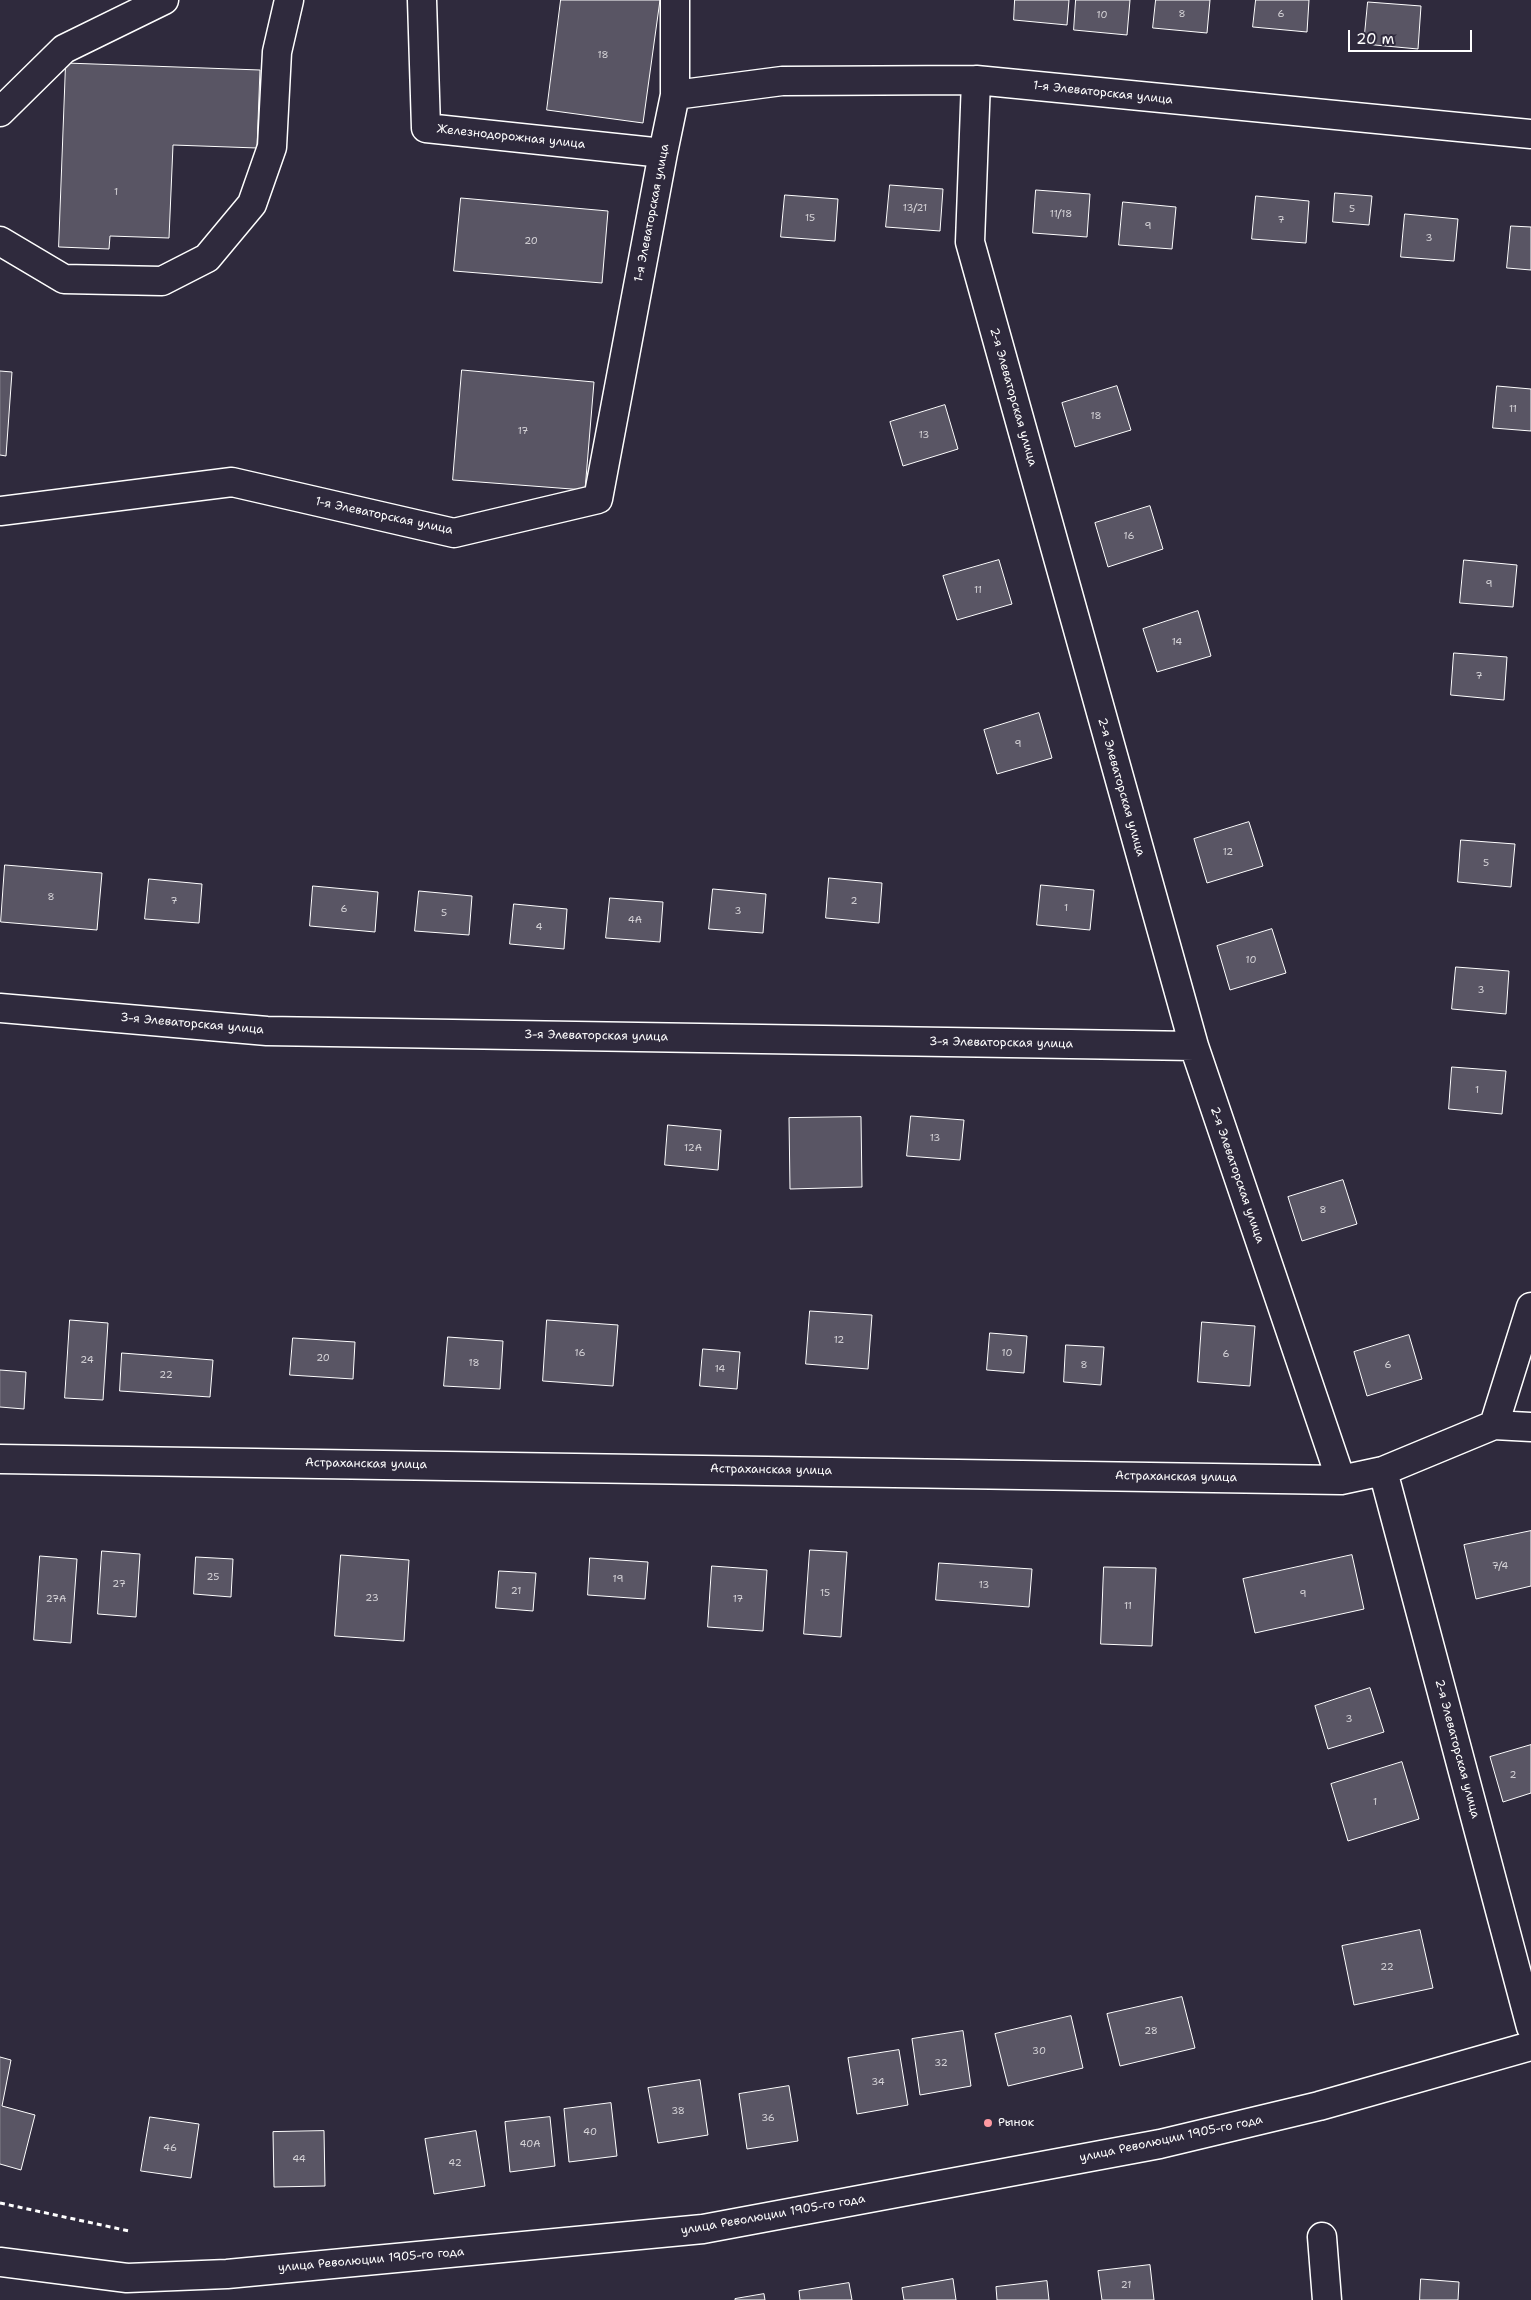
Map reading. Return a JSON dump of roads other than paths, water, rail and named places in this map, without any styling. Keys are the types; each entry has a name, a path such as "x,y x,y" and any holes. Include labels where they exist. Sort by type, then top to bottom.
{"street":[{"path":"0,112 64,49 164,0"},
{"path":"0,241 64,279 162,281 207,258 252,204 272,147 277,52 288,0"},
{"name":"Железнодорожная улица","path":"422,0 426,128 662,153"},
{"name":"1-я Элеваторская улица","path":"0,511 232,482 454,533 598,499 662,153 676,95 675,0"},
{"name":"1-я Элеваторская улица","path":"676,95 782,82 976,80 1531,134"},
{"name":"2-я Элеваторская улица","path":"976,80 970,242 1194,1046 1341,1480"},
{"name":"3-я Элеваторская улица","path":"0,1008 268,1031 1194,1046"},
{"path":"1494,1425 1531,1307"},
{"name":"Астраханская улица","path":"0,1460 1341,1480 1383,1471 1494,1425 1531,1426"},
{"name":"2-я Элеваторская улица","path":"1383,1471 1531,2027"},
{"name":"улица Революции 1905-го года","path":"0,2262 128,2289 227,2274 703,2229 1160,2144 1319,2106 1531,2046"},
{"path":"1322,2237 1326,2300"}],"place":[{"name":"Рынок","path":"988,2123"}]}
